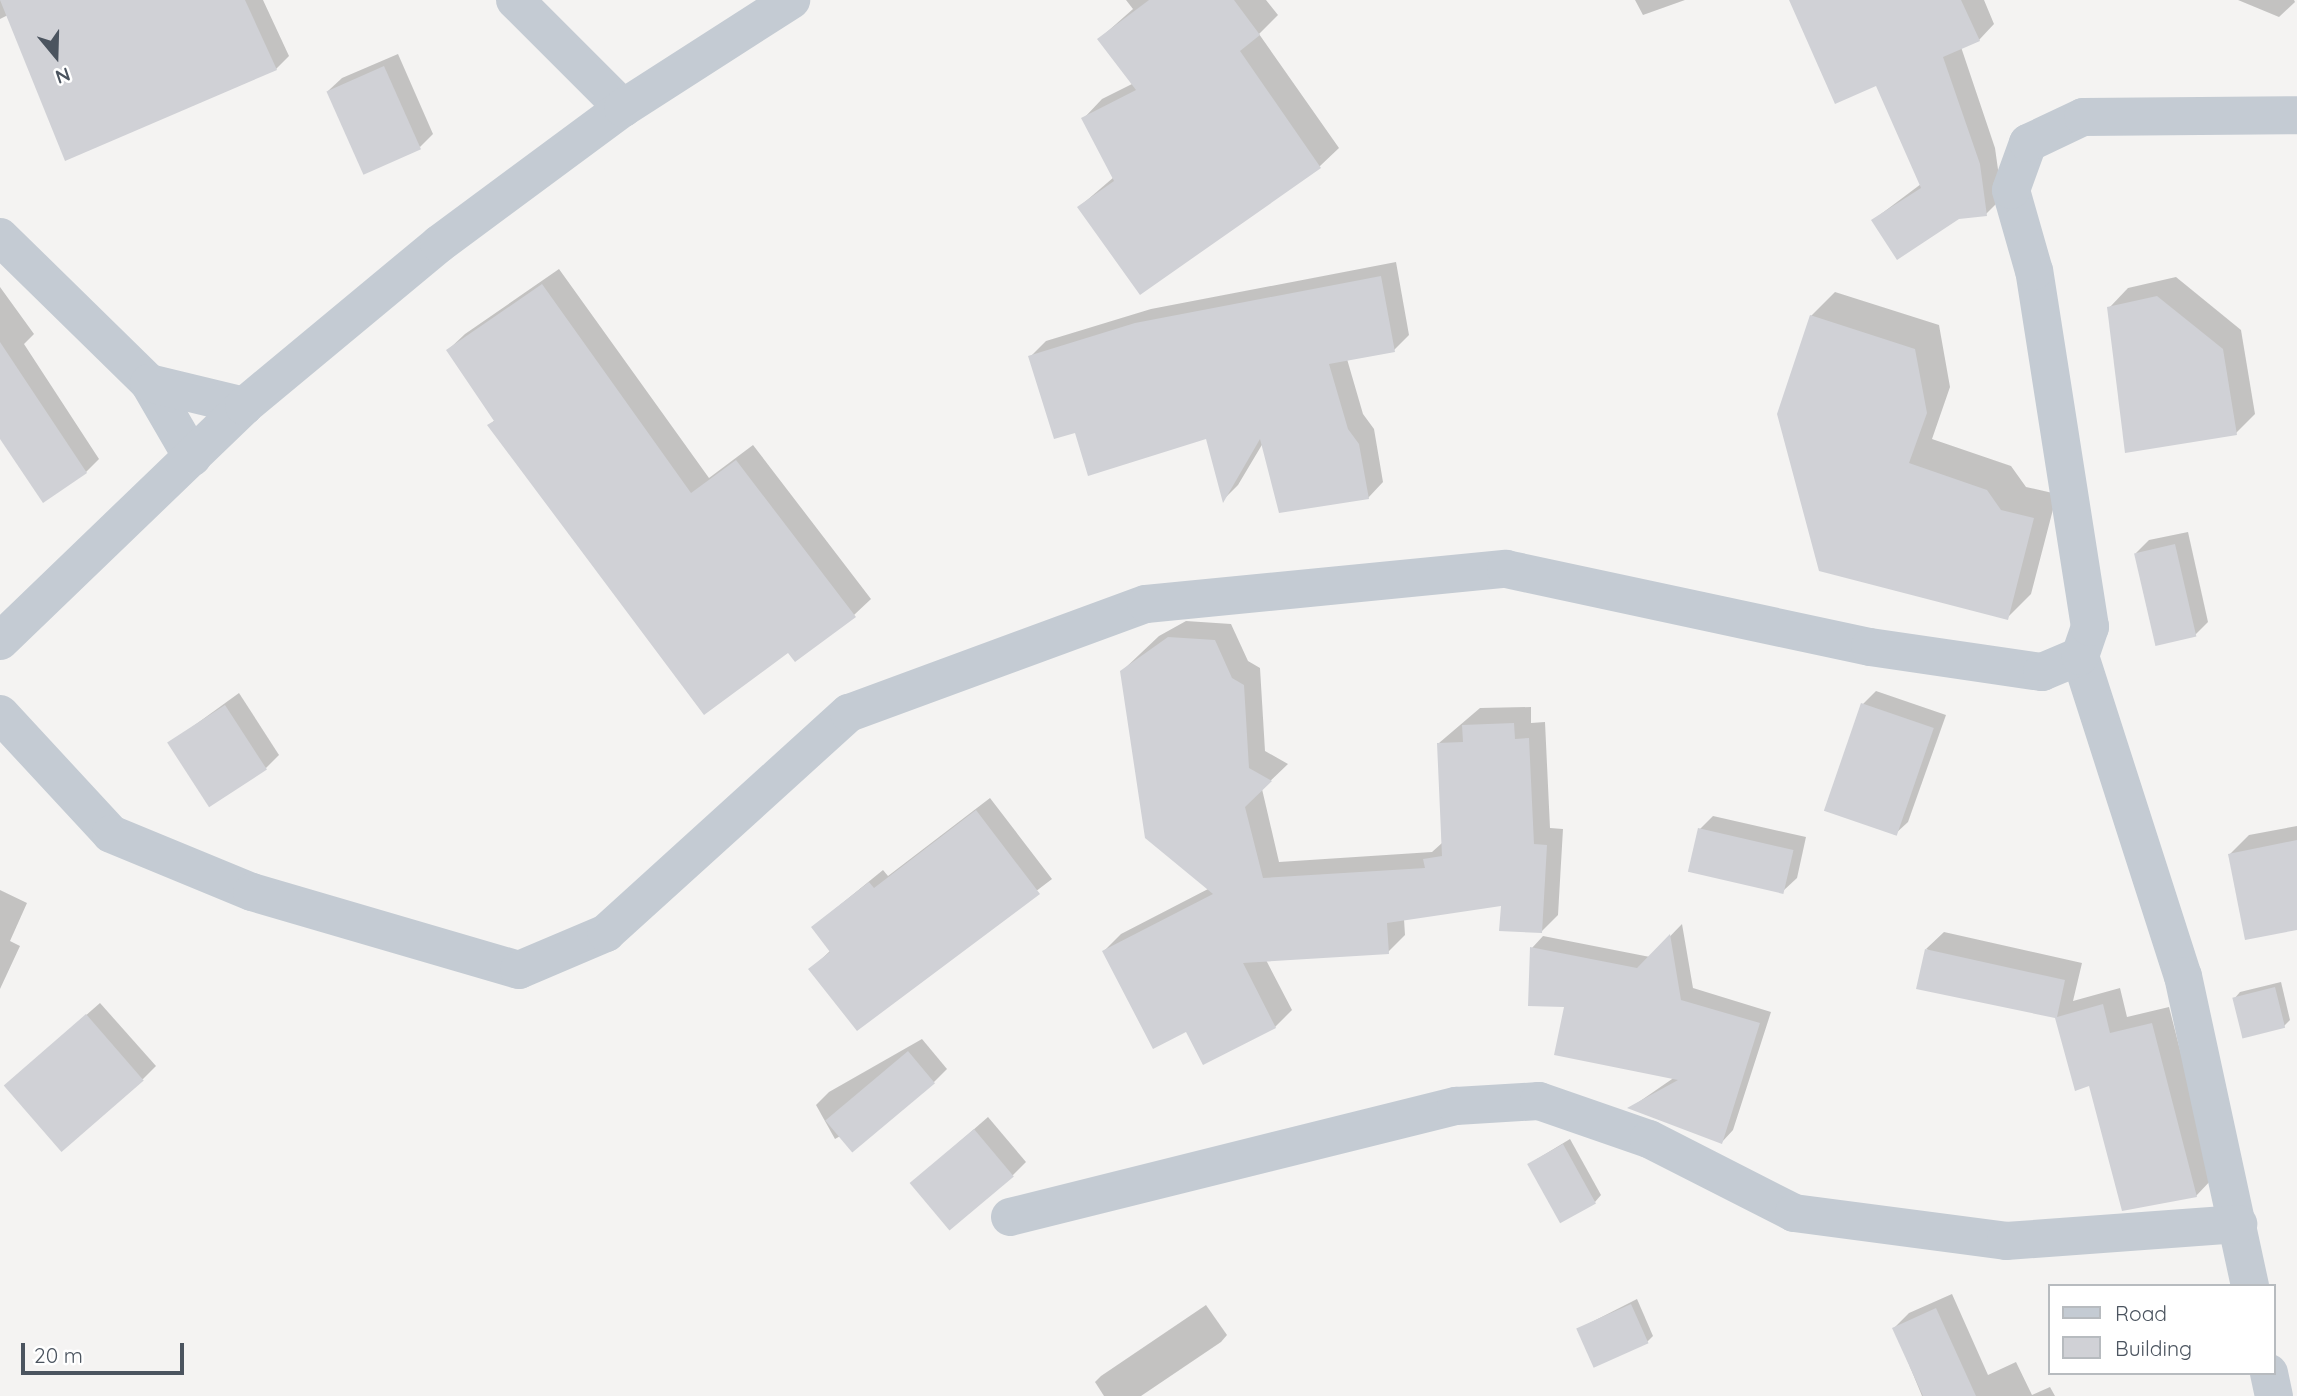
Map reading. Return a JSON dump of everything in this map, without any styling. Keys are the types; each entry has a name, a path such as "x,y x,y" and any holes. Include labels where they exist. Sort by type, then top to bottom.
{"street":[{"path":"515,0 623,108"},
{"path":"0,641 244,406 439,244 623,108 791,0"},
{"path":"2250,1284 2183,976 2080,656 2090,627 2034,271 2011,190 2028,144 2083,117 2297,115"},
{"path":"0,237 149,383 192,457"},
{"path":"149,383 244,406"},
{"path":"0,714 111,834 252,892 519,970 606,933 849,713 1146,604 1506,569 1870,647 2042,672 2080,656"},
{"path":"1010,1217 1456,1106 1539,1101 1649,1139 1794,1213 2006,1241 2238,1224"},
{"path":"2269,1375 2274,1396"}],"building":[{"path":"0,0 245,0 277,70 65,161"},
{"path":"1149,0 1234,0 1260,35 1240,51 1321,168 1140,295 1077,207 1114,181 1081,118 1136,90 1097,39"},
{"path":"1789,0 1961,0 1980,41 1943,57 1980,164 1987,216 1959,219 1897,260 1871,220 1921,188 1876,86 1835,104"},
{"path":"384,66 421,149 363,175 326,92"},
{"path":"1381,276 1395,352 1329,364 1348,429 1359,444 1369,499 1279,513 1260,439 1223,503 1206,439 1088,476 1075,433 1054,439 1028,356 1135,323"},
{"path":"542,284 691,493 736,460 856,617 795,662 788,653 704,715 487,425 494,421 446,350"},
{"path":"2157,296 2223,349 2237,435 2125,453 2107,307"},
{"path":"1810,315 1915,349 1927,413 1909,463 1987,490 2001,510 2034,518 2008,620 1819,571 1777,414"},
{"path":"0,342 87,473 43,503 0,439"},
{"path":"2175,544 2196,637 2155,646 2134,553"},
{"path":"1168,637 1215,640 1232,678 1244,685 1249,768 1272,781 1245,807 1263,878 1425,868 1423,859 1442,856 1437,743 1463,742 1462,725 1514,723 1515,739 1529,738 1534,844 1547,845 1542,933 1499,931 1501,906 1387,923 1389,954 1243,963 1276,1028 1203,1065 1186,1032 1153,1049 1102,951 1213,894 1145,838 1120,671"},
{"path":"1861,703 1934,728 1897,836 1824,811"},
{"path":"225,705 267,770 209,807 167,743"},
{"path":"976,810 1040,894 857,1031 808,969 830,952 811,927 869,882 874,888"},
{"path":"1698,828 1793,850 1783,894 1688,872"},
{"path":"2297,840 2297,930 2245,940 2228,854"},
{"path":"1670,934 1681,1000 1760,1023 1722,1144 1627,1108 1678,1080 1554,1055 1564,1007 1528,1006 1530,947 1637,968"},
{"path":"1925,949 2065,980 2057,1017 2103,1004 2110,1033 2152,1023 2197,1197 2122,1211 2089,1086 2075,1091 2055,1018 1916,989"},
{"path":"2275,987 2285,1028 2242,1038 2232,998"},
{"path":"86,1014 144,1080 61,1152 4,1086"},
{"path":"908,1051 935,1083 852,1153 825,1120"},
{"path":"974,1129 1014,1176 950,1230 910,1183"},
{"path":"1563,1144 1596,1203 1560,1223 1527,1164"},
{"path":"1631,1304 1648,1343 1594,1368 1576,1328"},
{"path":"1936,1308 1976,1396 1923,1396 1892,1328"}]}
